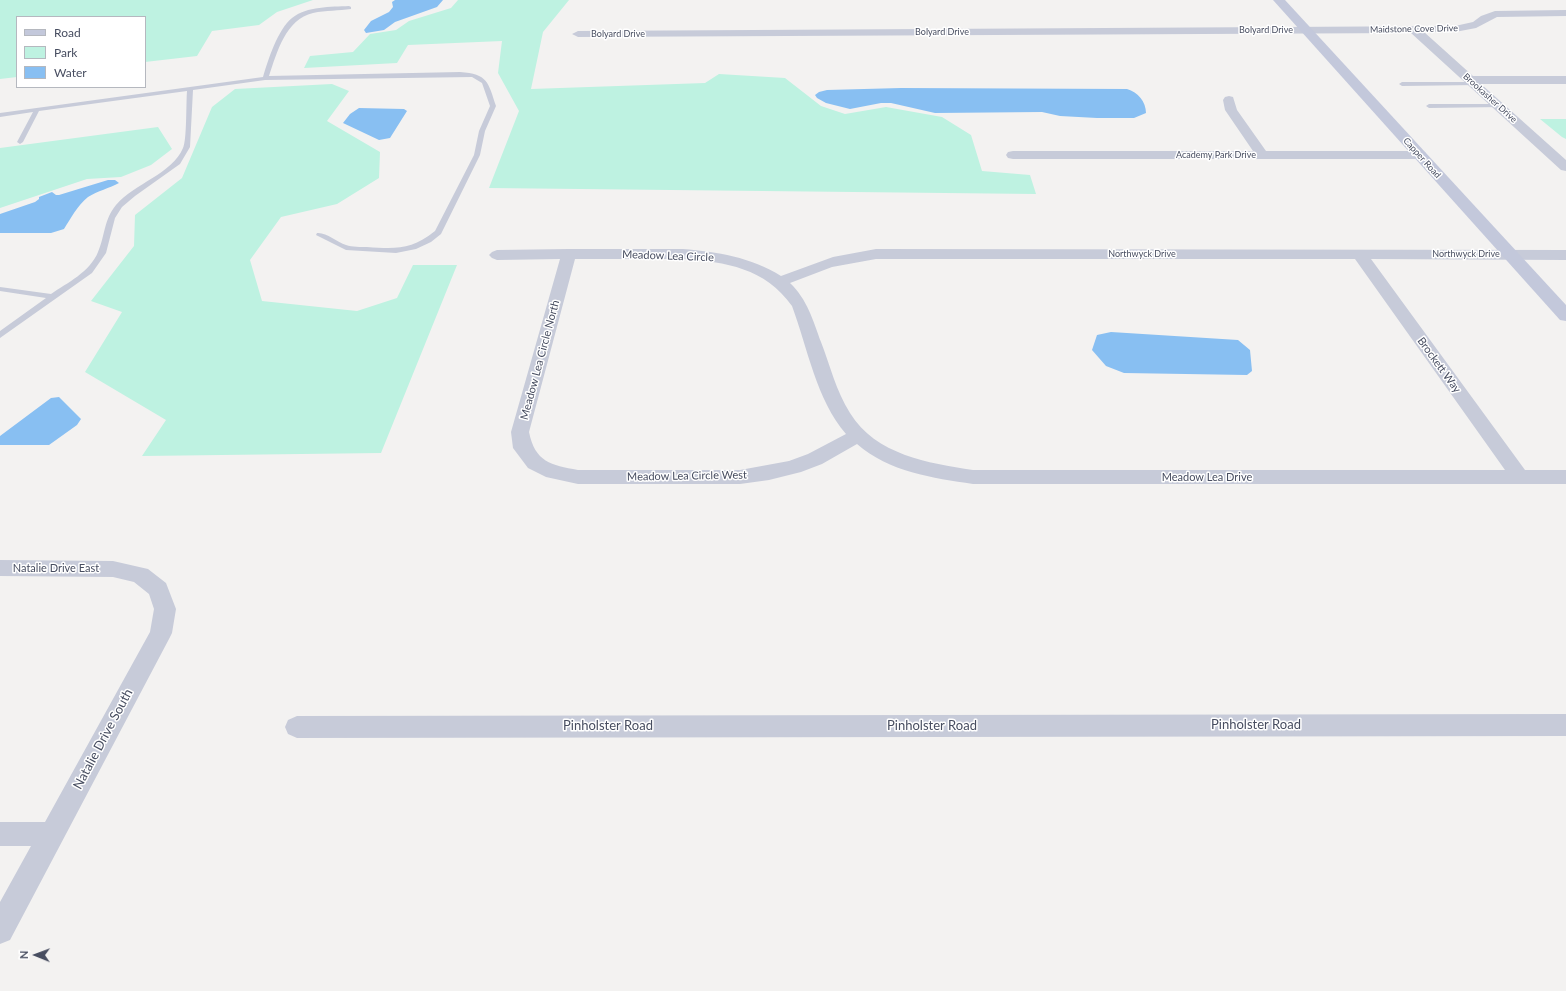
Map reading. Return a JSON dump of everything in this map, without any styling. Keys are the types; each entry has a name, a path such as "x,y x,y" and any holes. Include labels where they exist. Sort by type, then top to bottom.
{"street":[{"name":"Capper Road","path":"1279,0 1566,316"},
{"name":"Maidstone Cove Drive","path":"1306,30 1467,28 1476,25 1485,18 1495,14 1566,13"},
{"name":"Brookasher Drive","path":"1414,29 1566,167"},
{"name":"Bolyard Drive","path":"578,34 1306,30"},
{"path":"1473,82 1566,80"},
{"path":"1230,100 1232,110 1262,155"},
{"name":"Academy Park Drive","path":"1013,155 1420,155"},
{"path":"497,254 568,254"},
{"name":"Meadow Lea Circle","path":"568,254 684,254 709,256 733,260 756,268 779,282 790,293 800,307 834,402 845,421 858,436"},
{"name":"Meadow Lea Circle North","path":"535,463 523,448 520,432 568,254"},
{"name":"Northwyck Drive","path":"779,282 831,261 853,256 876,254 1566,254"},
{"name":"Brockett Way","path":"1359,254 1520,477"},
{"name":"Meadow Lea Drive","path":"858,436 876,449 905,463 936,472 973,477 1566,477"},
{"name":"Meadow Lea Circle West","path":"535,463 553,472 578,477 740,477 769,473 794,467 815,459 858,436"},
{"name":"Natalie Drive East","path":"0,568 113,569"},
{"name":"Natalie Drive South","path":"0,930 161,633 165,609 158,589 140,575 113,569"},
{"name":"Pinholster Road","path":"298,727 1566,725"},
{"path":"0,834 52,834"}],"lane":[{"path":"265,78 292,20 309,12 349,8"},
{"path":"0,115 265,78 460,74 473,75 485,82 493,106 482,131 477,155 438,232 428,240 413,247 396,251 346,248 320,235"},
{"path":"1402,84 1473,82"},
{"path":"0,335 89,271 97,262 102,253 111,218 119,206 132,194 169,170 184,155 187,147 190,88"},
{"path":"1429,106 1500,106"},
{"path":"20,142 37,110"},
{"path":"0,289 52,297"}],"green space":[{"path":"0,0 313,0 277,12 259,25 212,31 197,56 146,62 146,16 16,16 16,77 0,79"},
{"path":"458,0 569,0 543,32 531,89 705,83 719,74 785,78 821,106 845,114 886,107 942,117 971,135 982,171 1030,175 1036,194 489,188 519,111 498,73 502,41 408,45 397,63 304,68 310,56 353,52 370,34 396,30 409,21 451,8"},
{"path":"332,84 349,91 327,121 380,152 379,178 337,204 281,217 250,260 262,301 357,311 397,298 413,265 457,265 381,453 142,456 166,420 85,372 122,312 91,301 134,246 135,215 182,178 212,107 235,89"},
{"path":"1540,119 1566,119 1566,139 1562,137"},
{"path":"158,127 172,149 151,165 121,177 87,179 0,208 0,148"}],"water":[{"path":"395,0 443,0 437,7 395,22 384,30 366,33 364,30 371,21 389,12 393,7 392,2"},
{"path":"901,88 1127,89 1135,92 1141,98 1145,105 1146,113 1134,118 1097,118 1060,116 1042,112 935,113 891,103 881,103 850,109 826,103 817,98 815,95 819,92 827,90"},
{"path":"359,108 404,109 407,111 390,138 379,140 343,123 350,114"},
{"path":"108,180 115,180 119,183 88,197 77,208 64,229 51,233 0,233 0,214 35,202 39,199 39,197 52,192 59,195"},
{"path":"1111,332 1238,340 1250,350 1252,371 1247,375 1124,373 1106,366 1092,350 1097,335"},
{"path":"59,397 81,419 77,425 49,445 0,445 0,436 51,398"}]}
